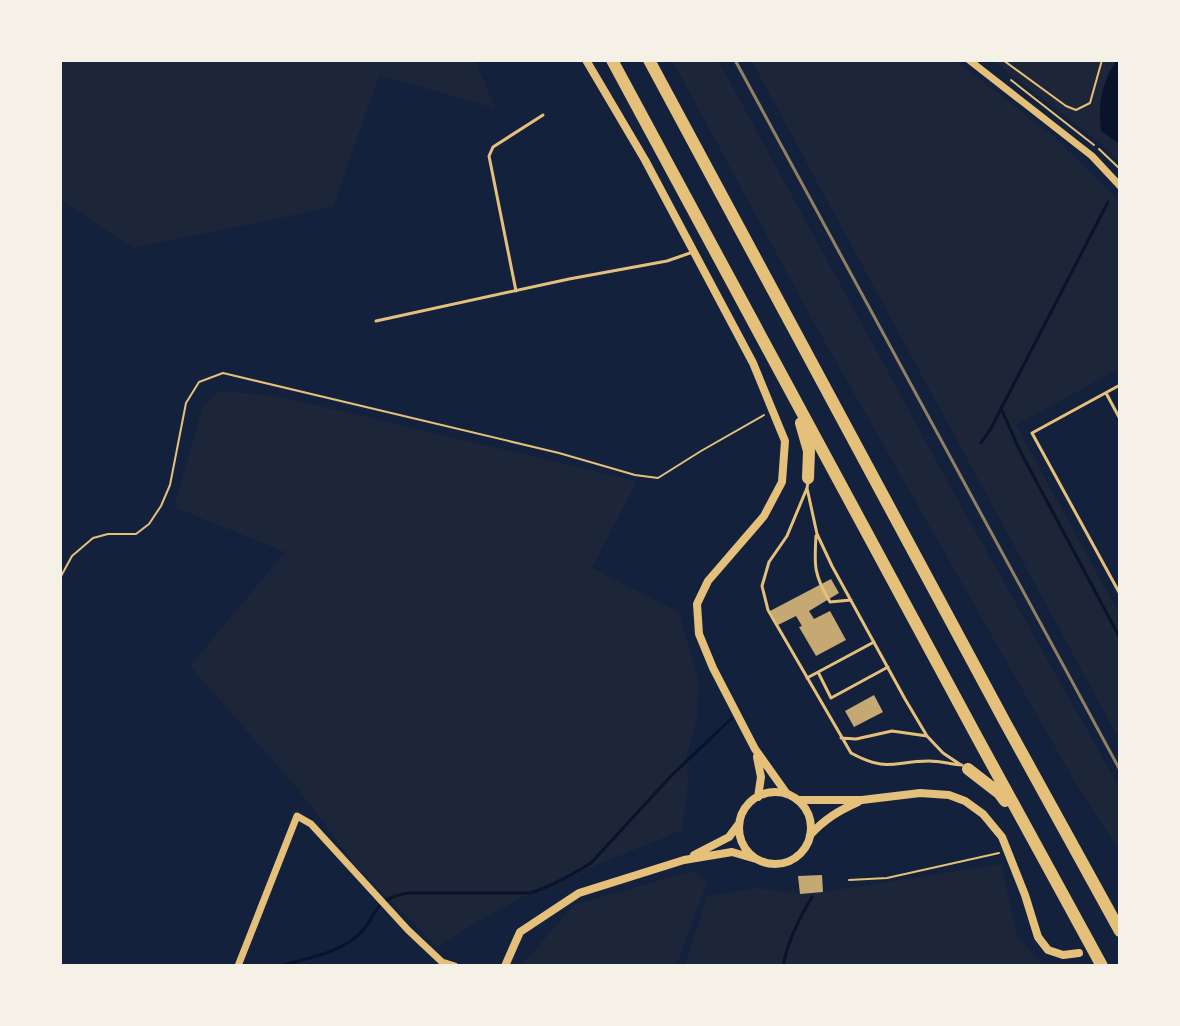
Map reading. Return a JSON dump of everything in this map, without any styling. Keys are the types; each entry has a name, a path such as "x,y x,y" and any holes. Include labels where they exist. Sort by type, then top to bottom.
{"highway":[{"path":"612,60 1102,966"},
{"path":"649,60 1120,931"},
{"path":"783,379 809,451 808,483"},
{"path":"965,767 999,793 1029,833"}],"street":[{"path":"586,60 645,160 753,363 785,441 782,482 764,516 708,581 697,604 699,634 713,668 755,749 787,794"},
{"path":"969,60 1092,156 1120,186"},
{"path":"755,749 761,777 758,797"},
{"path":"756,859 740,839 739,824 742,812 751,801 765,793 787,794 798,800 811,822 810,835"},
{"path":"798,800 862,800 920,793 949,795 965,801 983,814 1002,837 1038,937 1048,950 1063,955 1079,953"},
{"path":"505,966 520,932 579,893 684,860 732,852 776,864 792,859 802,852 810,835 824,820 862,800"},
{"path":"238,966 297,816 311,824 439,964 455,966"},
{"path":"684,860 729,837 739,824"}],"lane":[{"path":"516,291 489,156 493,147 543,115"},
{"path":"376,321 667,261 693,252"},
{"path":"1120,385 1032,433 1120,594"},
{"path":"1106,393 1120,419"},
{"path":"808,483 817,532 874,642 927,736 943,753 965,767"},
{"path":"808,483 787,536 769,562 762,586 768,610 851,753 868,763 884,766 929,761 965,767"},
{"path":"817,532 814,564 819,582 830,602 851,600"},
{"path":"807,678 874,642"},
{"path":"818,672 831,698 888,667"},
{"path":"841,738 856,739 892,731 927,736"}],"path":[{"path":"1003,60 1076,110 1090,103 1102,60"},
{"path":"1008,78 1079,132 1120,169"},
{"path":"60,578 72,556 93,538 108,534 136,534 149,524 170,485 186,403 199,382 223,373 559,453 635,475 658,478 772,411"},
{"path":"849,880 887,878 1008,851"}],"shaded area":[{"path":"60,60 475,60 495,108 379,75 333,207 133,248 60,199"},
{"path":"672,60 718,60 949,484 1120,789 1120,852 1076,784 818,330"},
{"path":"751,60 955,60 1053,136 1120,203 1120,368 1016,425 1120,615 1120,741"},
{"path":"992,60 1117,60 1107,76 1101,131 1120,144 1120,163 1102,144"},
{"path":"1117,60 1120,60 1120,144 1101,131 1100,121 1104,85"},
{"path":"220,391 277,396 637,481 592,568 679,612 698,680 697,717 686,760 688,784 682,830 536,890 438,947 356,866 302,794 190,666 285,552 174,507 202,409"},
{"path":"1001,864 1017,936 1047,966 685,966 707,896 757,888 800,894 823,892"},
{"path":"692,871 707,882 676,966 521,966 574,905"}],"building":[{"path":"831,579 839,593 809,611 814,619 830,611 846,640 816,656 796,616 778,625 770,611"},
{"path":"874,695 883,712 854,727 845,711"},
{"path":"822,875 823,892 800,894 798,876"}],"waterway":[{"path":"981,443 1108,202"},
{"path":"1001,408 1018,447 1120,638"},
{"path":"279,966 348,943 363,930 380,905 395,896 407,893 530,893 569,876 591,863 671,776 732,718"},
{"path":"783,966 794,930 812,897"}],"railway":[{"path":"735,60 1120,770"}]}
